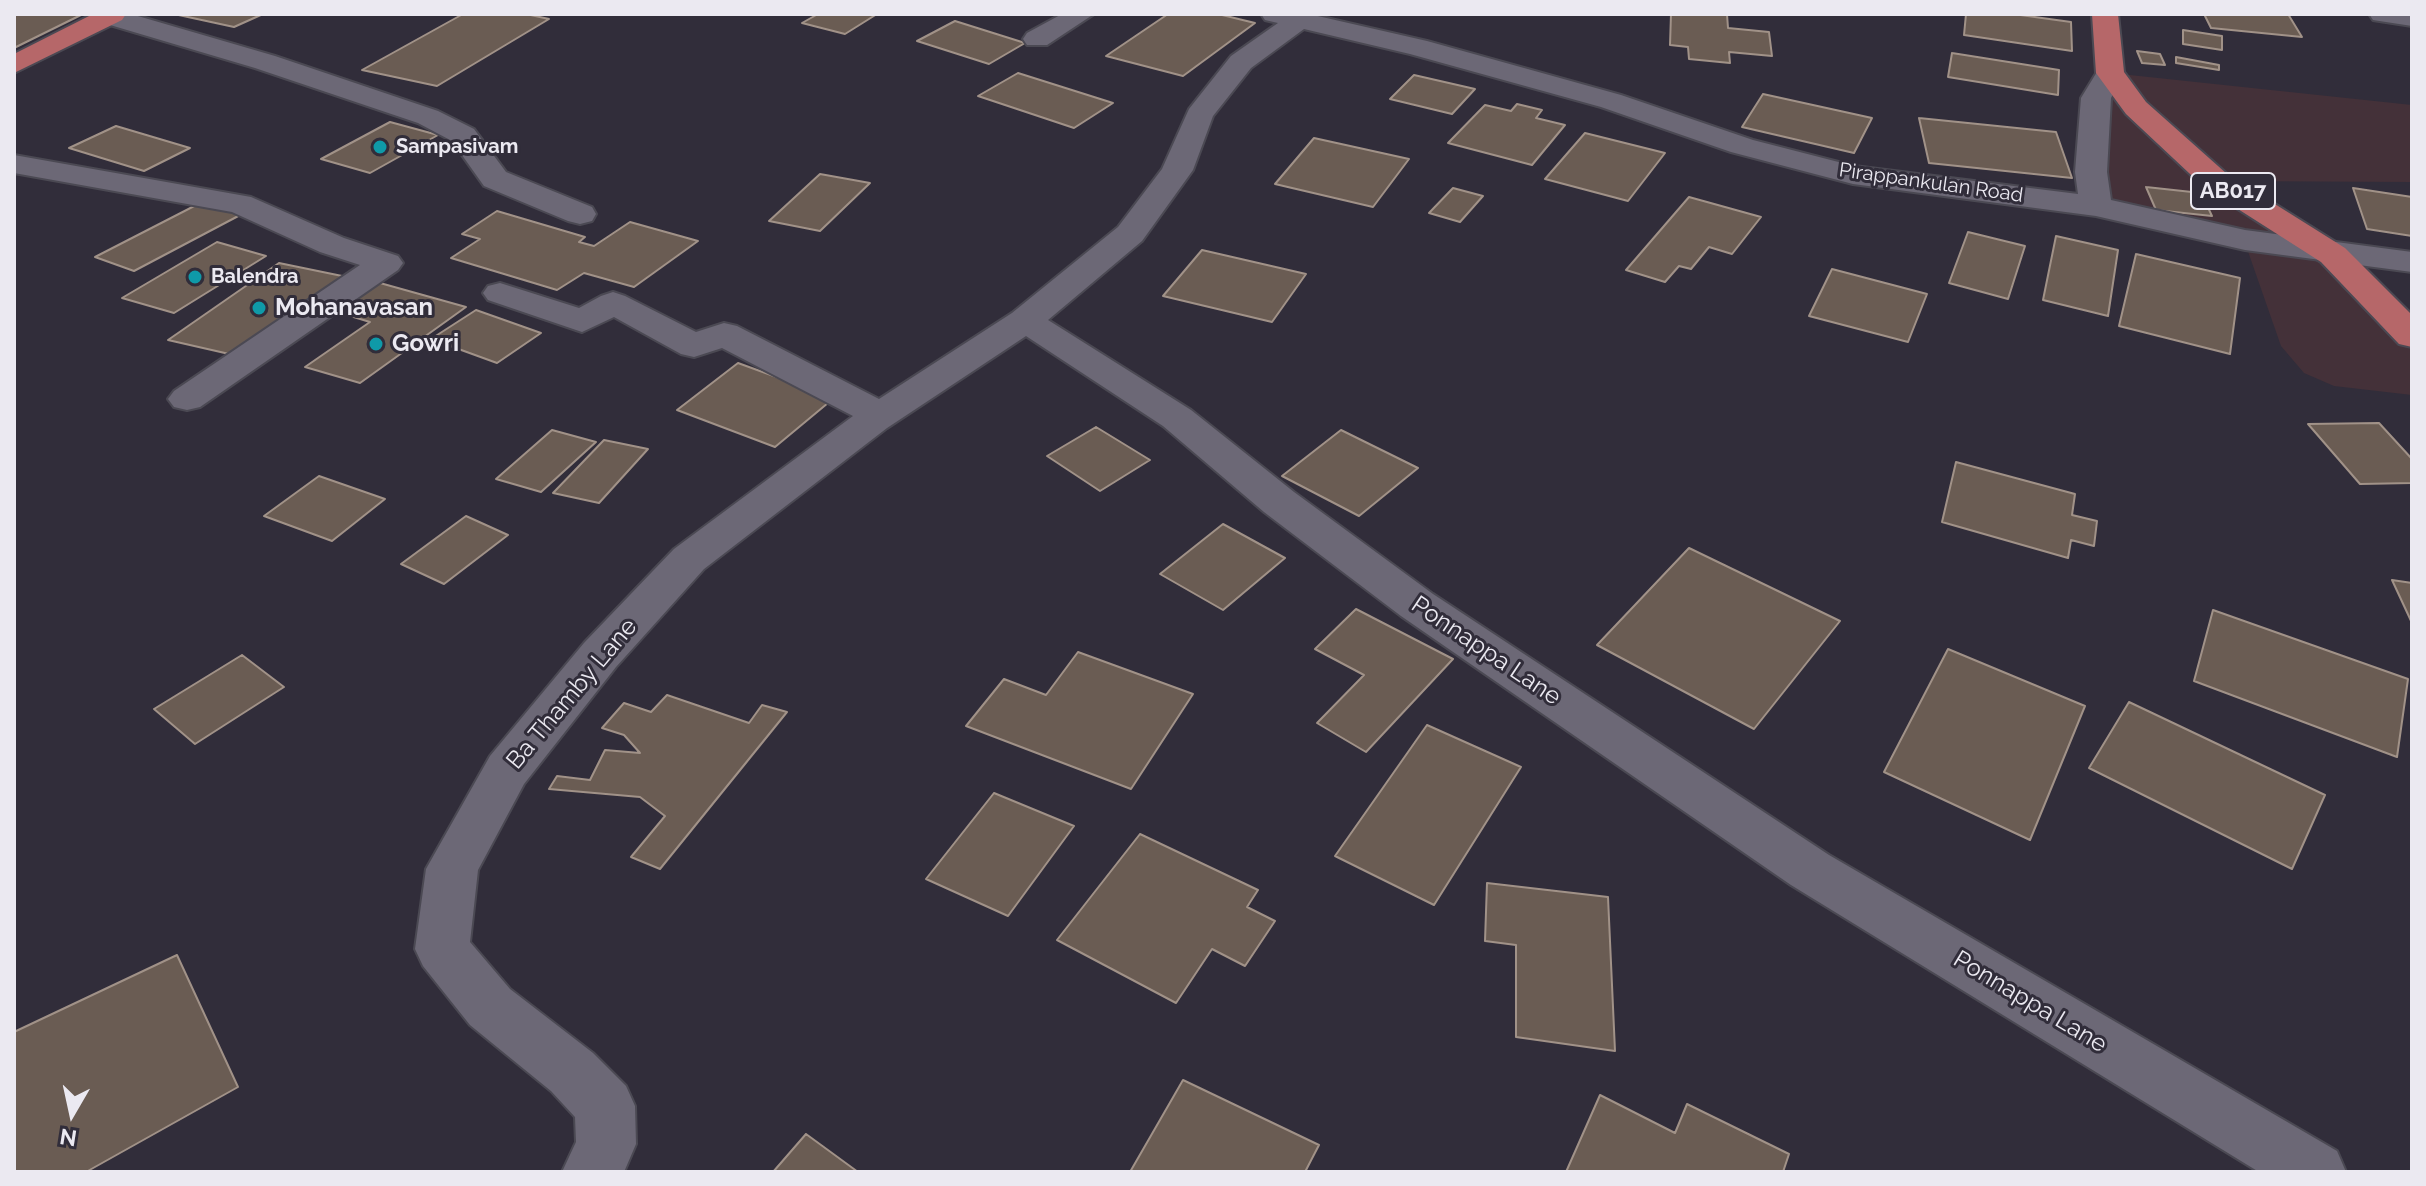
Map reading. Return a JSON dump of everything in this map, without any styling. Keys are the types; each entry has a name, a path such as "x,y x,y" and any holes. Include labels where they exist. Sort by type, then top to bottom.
{"main road":[{"path":"2105,14 2110,73"},
{"path":"14,65 111,15"},
{"name":"AB017","path":"2110,73 2136,108 2216,181 2333,255 2412,336"}],"street":[{"path":"1037,39 1081,14"},
{"path":"2382,14 2412,18"},
{"path":"111,15 265,62 428,117 463,135 495,179 580,214"},
{"path":"1025,321 1130,234 1177,170 1199,115 1241,62 1286,17"},
{"name":"Pirappankulan Road","path":"1286,17 1417,47 1596,97 1742,146 1853,175 2096,206 2245,240 2333,255 2412,262"},
{"path":"2096,206 2091,172 2096,98 2110,73"},
{"path":"14,164 240,204 332,245 386,263 187,399"},
{"path":"500,293 582,321 613,303 694,346 724,334 880,415"},
{"name":"Ba Thamby Lane","path":"593,1172 606,1144 605,1106 572,1072 490,1007 442,949 452,869 507,770 600,655 689,559 880,415 1025,321"},
{"name":"Ponnappa Lane","path":"1025,321 1081,353 1177,418 1279,502 1417,605 1810,870 2315,1172"}],"shaded area":[{"path":"2111,73 2412,105 2412,182 2218,181 2333,255 2412,336 2412,395 2334,386 2304,373 2281,346 2244,240 2096,206"}],"building":[{"path":"14,14 83,14 14,48"},
{"path":"174,14 263,14 234,27"},
{"path":"463,14 526,14 549,19 437,86 362,70"},
{"path":"818,14 877,14 845,34 802,23"},
{"path":"1168,14 1218,14 1255,23 1183,76 1106,56"},
{"path":"1671,14 1727,14 1728,28 1769,32 1772,56 1729,52 1730,63 1689,59 1688,47 1670,45"},
{"path":"1966,14 2013,14 2071,22 2072,51 1964,35"},
{"path":"2204,14 2288,14 2302,37 2211,28"},
{"path":"955,21 1025,43 989,64 917,41"},
{"path":"2183,30 2222,36 2222,50 2183,44"},
{"path":"2137,51 2160,54 2165,65 2142,63"},
{"path":"1952,53 2059,70 2058,95 1948,77"},
{"path":"2176,57 2219,65 2219,70 2176,63"},
{"path":"1018,73 1113,103 1074,128 978,96"},
{"path":"1414,75 1475,89 1452,114 1390,99"},
{"path":"1763,94 1872,118 1854,153 1742,127"},
{"path":"1517,104 1542,110 1536,118 1565,125 1532,165 1448,143 1485,105 1511,111"},
{"path":"1919,118 2056,132 2072,178 1929,163"},
{"name":"Sampasivam","path":"390,122 438,135 370,173 321,159"},
{"path":"116,126 190,148 144,171 69,148"},
{"path":"1585,133 1665,153 1628,201 1545,179"},
{"path":"1314,138 1409,159 1373,207 1275,184"},
{"path":"820,174 870,183 820,231 769,221"},
{"path":"2146,187 2201,193 2212,216 2156,210"},
{"path":"1453,188 1483,196 1460,222 1429,213"},
{"path":"2353,188 2412,197 2412,236 2367,229"},
{"path":"1689,197 1761,217 1732,254 1709,247 1691,269 1679,266 1665,282 1626,270"},
{"path":"206,200 244,213 134,271 95,257"},
{"path":"497,211 585,237 579,242 594,246 630,222 698,241 634,287 584,273 557,290 451,258 480,239 462,234"},
{"path":"1968,232 2025,246 2008,299 1949,283"},
{"path":"2056,236 2118,250 2108,316 2043,300"},
{"name":"Balendra","path":"217,242 266,256 174,313 122,298"},
{"path":"1202,250 1306,274 1272,322 1163,296"},
{"path":"2136,254 2240,278 2230,354 2119,326"},
{"name":"Mohanavasan","path":"279,263 347,277 238,356 168,340"},
{"path":"1832,269 1927,294 1908,342 1809,316"},
{"name":"Gowri","path":"380,283 466,307 360,383 305,367 370,322 337,312"},
{"path":"476,310 541,333 497,363 431,339"},
{"path":"738,363 834,398 775,447 677,410"},
{"path":"2379,423 2412,459 2412,483 2360,484 2308,424"},
{"path":"1096,427 1150,460 1100,491 1047,456"},
{"path":"552,430 596,442 541,492 496,479"},
{"path":"1341,430 1418,468 1359,516 1282,476"},
{"path":"604,440 648,449 599,503 553,493"},
{"path":"1956,462 2075,494 2072,515 2097,521 2094,546 2071,540 2068,558 1942,522"},
{"path":"319,476 385,499 332,541 264,516"},
{"path":"466,516 508,535 444,584 401,564"},
{"path":"1223,524 1285,558 1223,610 1160,574"},
{"path":"1689,548 1840,621 1754,729 1597,645"},
{"path":"2392,580 2412,583 2412,623"},
{"path":"1356,609 1453,659 1366,752 1317,723 1364,675 1315,649"},
{"path":"2213,610 2408,679 2397,757 2194,681"},
{"path":"1948,649 2085,706 2030,840 1884,772"},
{"path":"1078,652 1193,694 1131,789 966,726 1004,679 1046,695"},
{"path":"242,655 284,687 195,744 154,709"},
{"path":"667,695 749,723 762,705 787,712 660,869 631,857 665,816 640,797 549,789 557,776 590,780 605,750 640,753 624,735 602,728 624,703 651,712"},
{"path":"2129,702 2325,795 2292,869 2089,768"},
{"path":"1427,725 1521,767 1434,905 1335,856"},
{"path":"994,793 1074,826 1008,916 926,879"},
{"path":"1140,834 1258,890 1247,907 1275,921 1245,966 1212,949 1176,1003 1057,940"},
{"path":"1487,883 1608,897 1615,1051 1516,1037 1516,945 1485,941"},
{"path":"177,955 238,1087 86,1172 14,1172 14,1032"},
{"path":"1183,1080 1319,1145 1305,1172 1130,1172"},
{"path":"1600,1095 1675,1133 1687,1104 1789,1154 1783,1172 1566,1172"},
{"path":"806,1134 858,1172 773,1172"}],"place":[{"name":"Sampasivam","path":"380,147"},
{"name":"Balendra","path":"195,277"},
{"name":"Mohanavasan","path":"259,308"},
{"name":"Gowri","path":"376,344"}]}
